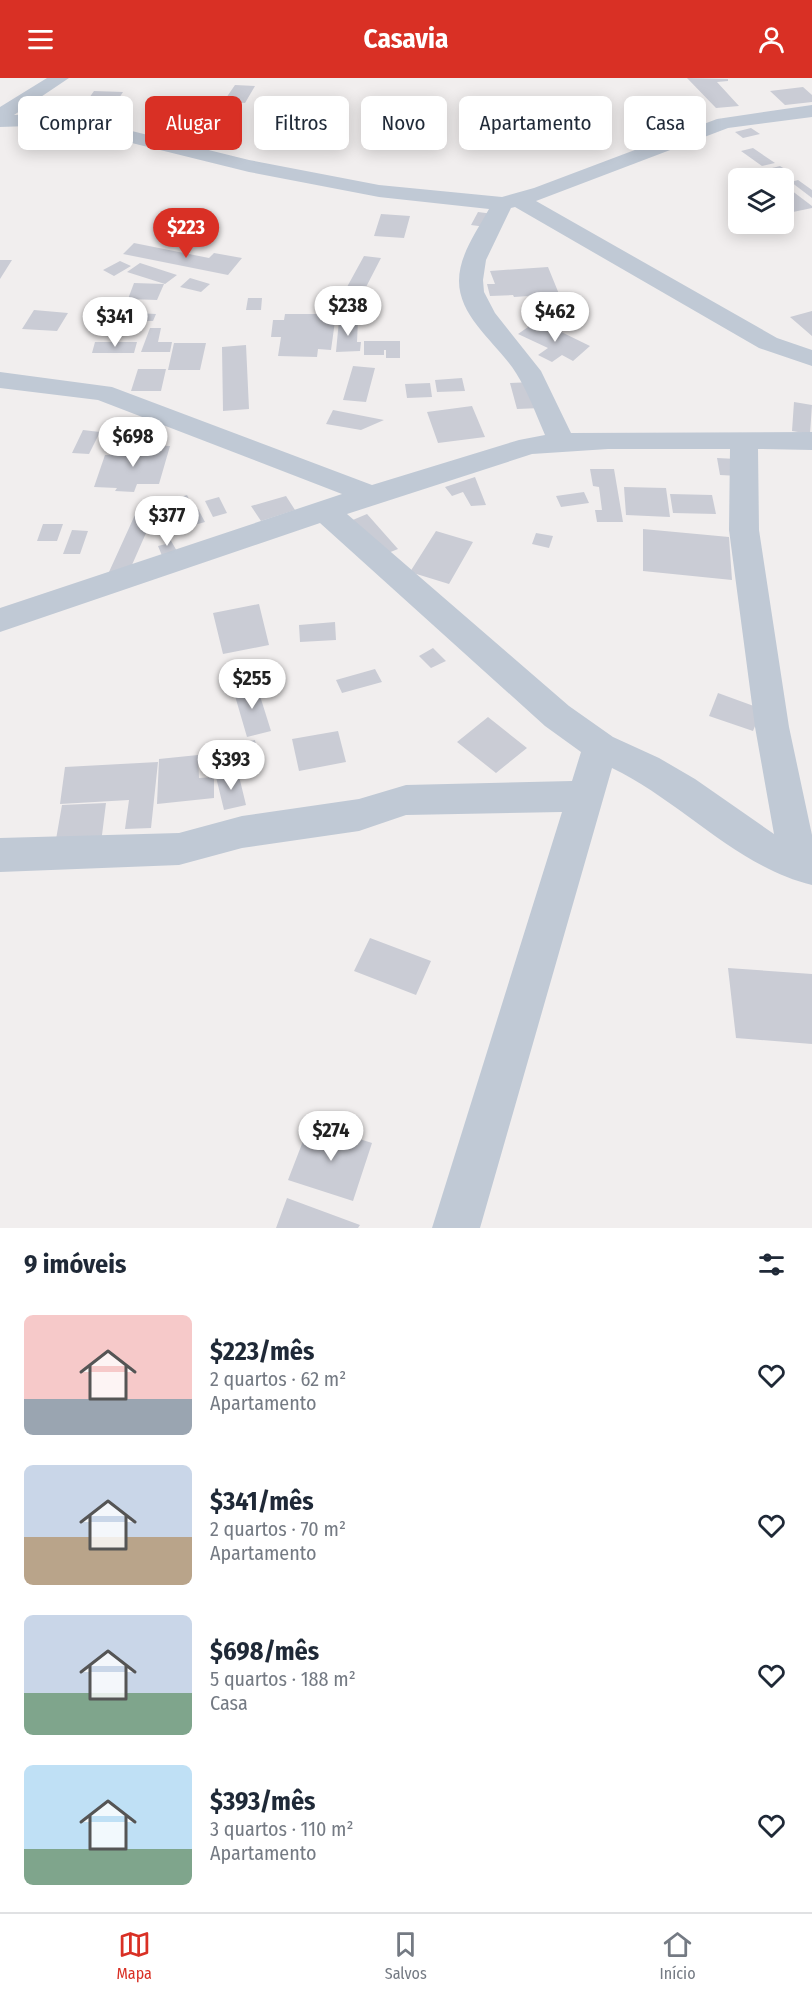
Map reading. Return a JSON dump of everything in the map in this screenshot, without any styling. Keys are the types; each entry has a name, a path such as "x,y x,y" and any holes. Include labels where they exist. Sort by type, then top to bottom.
{"street":[{"path":"0,115 60,78"},
{"path":"37,92 40,96"},
{"path":"133,137 249,166 379,191 510,202 601,171 724,123 812,111"},
{"path":"0,121 18,120"},
{"path":"510,202 768,343 812,358"},
{"path":"510,202 472,268 471,292 476,305 536,384 561,442"},
{"path":"0,380 103,393 371,495"},
{"path":"744,441 744,530 772,727 805,866"},
{"path":"0,620 371,495 529,446 561,442 812,441"},
{"path":"325,511 557,716 600,747 646,768 682,790 763,847 805,866"},
{"path":"456,1228 600,747"},
{"path":"0,855 179,849 242,832 359,815 406,800 586,796"}],"building":[{"path":"687,78 728,79 728,81 717,82 739,106 716,108"},
{"path":"235,85 255,86 245,103 242,103 242,96 227,96"},
{"path":"803,87 812,95 812,102 785,105 770,91"},
{"path":"94,91 123,92 120,96 90,96"},
{"path":"751,128 760,134 743,138 735,132"},
{"path":"753,148 775,163 762,166 741,151"},
{"path":"798,180 812,190 812,198 794,184 794,181"},
{"path":"794,192 812,206 812,208 794,212"},
{"path":"478,212 493,214 486,227 471,225"},
{"path":"381,214 410,216 404,238 374,236"},
{"path":"134,243 209,258 214,253 242,258 228,275 123,254"},
{"path":"364,256 381,258 365,289 347,287"},
{"path":"0,260 12,260 0,279"},
{"path":"120,261 131,266 114,276 103,270"},
{"path":"140,263 177,275 165,284 127,272"},
{"path":"548,267 559,294 490,296 487,284 495,284 490,271"},
{"path":"190,278 210,284 201,292 180,287"},
{"path":"134,283 164,284 157,300 128,299"},
{"path":"248,298 262,298 261,310 246,310"},
{"path":"34,310 68,313 57,331 22,329"},
{"path":"812,311 812,336 790,317"},
{"path":"137,313 156,314 153,321 134,321"},
{"path":"285,314 336,314 331,350 318,349 317,357 278,356 281,337 271,337 273,320 284,320"},
{"path":"339,320 358,320 357,342 361,342 360,351 336,352"},
{"path":"531,325 542,331 549,326 590,346 573,361 562,355 552,362 538,355 548,348 518,334"},
{"path":"150,328 161,328 158,342 172,342 170,352 141,352"},
{"path":"364,341 400,341 400,358 386,358 386,350 384,350 384,355 364,355"},
{"path":"95,342 137,342 134,353 92,353"},
{"path":"174,343 206,343 200,370 168,370"},
{"path":"246,345 249,409 223,411 222,347"},
{"path":"353,366 375,368 366,402 343,400"},
{"path":"138,369 166,369 161,391 131,391"},
{"path":"462,378 465,391 437,392 435,380"},
{"path":"533,382 541,408 517,409 510,383"},
{"path":"430,383 432,397 407,398 405,384"},
{"path":"794,402 812,405 810,434 792,431"},
{"path":"472,406 485,437 438,443 427,412"},
{"path":"333,410 384,420 361,430 326,424"},
{"path":"83,430 100,432 89,454 72,453"},
{"path":"129,445 170,446 159,484 137,484 134,492 115,491 117,488 94,487 105,455 126,455"},
{"path":"717,458 737,459 740,476 720,475"},
{"path":"590,469 614,469 623,522 597,522 595,510 602,510 599,487 593,486"},
{"path":"475,477 486,505 471,506 463,492 452,496 445,487"},
{"path":"624,487 666,488 670,517 626,515"},
{"path":"584,492 589,503 561,507 556,496"},
{"path":"670,494 712,495 716,514 673,513"},
{"path":"187,495 192,505 176,510 171,500"},
{"path":"286,496 295,510 261,521 251,506"},
{"path":"219,497 227,513 213,517 205,501"},
{"path":"139,506 157,508 128,574 109,572"},
{"path":"198,509 205,522 184,528 178,515"},
{"path":"367,514 398,549 378,557 348,522"},
{"path":"43,524 63,524 57,541 37,541"},
{"path":"643,529 729,537 732,580 643,571"},
{"path":"72,530 88,531 80,554 63,554"},
{"path":"436,531 473,542 449,584 410,572"},
{"path":"166,532 178,553 163,558 158,546 166,544 161,534"},
{"path":"536,533 553,536 549,548 532,544"},
{"path":"259,604 269,645 223,654 213,613"},
{"path":"335,622 336,640 300,642 299,625"},
{"path":"433,648 446,661 431,668 419,656"},
{"path":"375,669 382,682 342,693 336,680"},
{"path":"256,683 271,731 247,737 233,689"},
{"path":"718,693 762,709 753,731 709,716"},
{"path":"488,717 527,748 496,773 457,742"},
{"path":"338,731 346,762 299,771 292,739"},
{"path":"255,740 258,757 233,762 230,745"},
{"path":"198,755 199,778 214,777 214,798 157,804 159,759"},
{"path":"158,762 151,828 125,829 129,800 60,804 65,767"},
{"path":"238,772 246,805 224,810 216,777"},
{"path":"106,803 101,843 55,845 62,805"},
{"path":"370,938 431,961 416,995 354,971"},
{"path":"728,968 812,974 812,1044 736,1038"},
{"path":"310,1123 372,1143 353,1201 288,1180"},
{"path":"287,1198 360,1225 358,1228 276,1228"}]}
